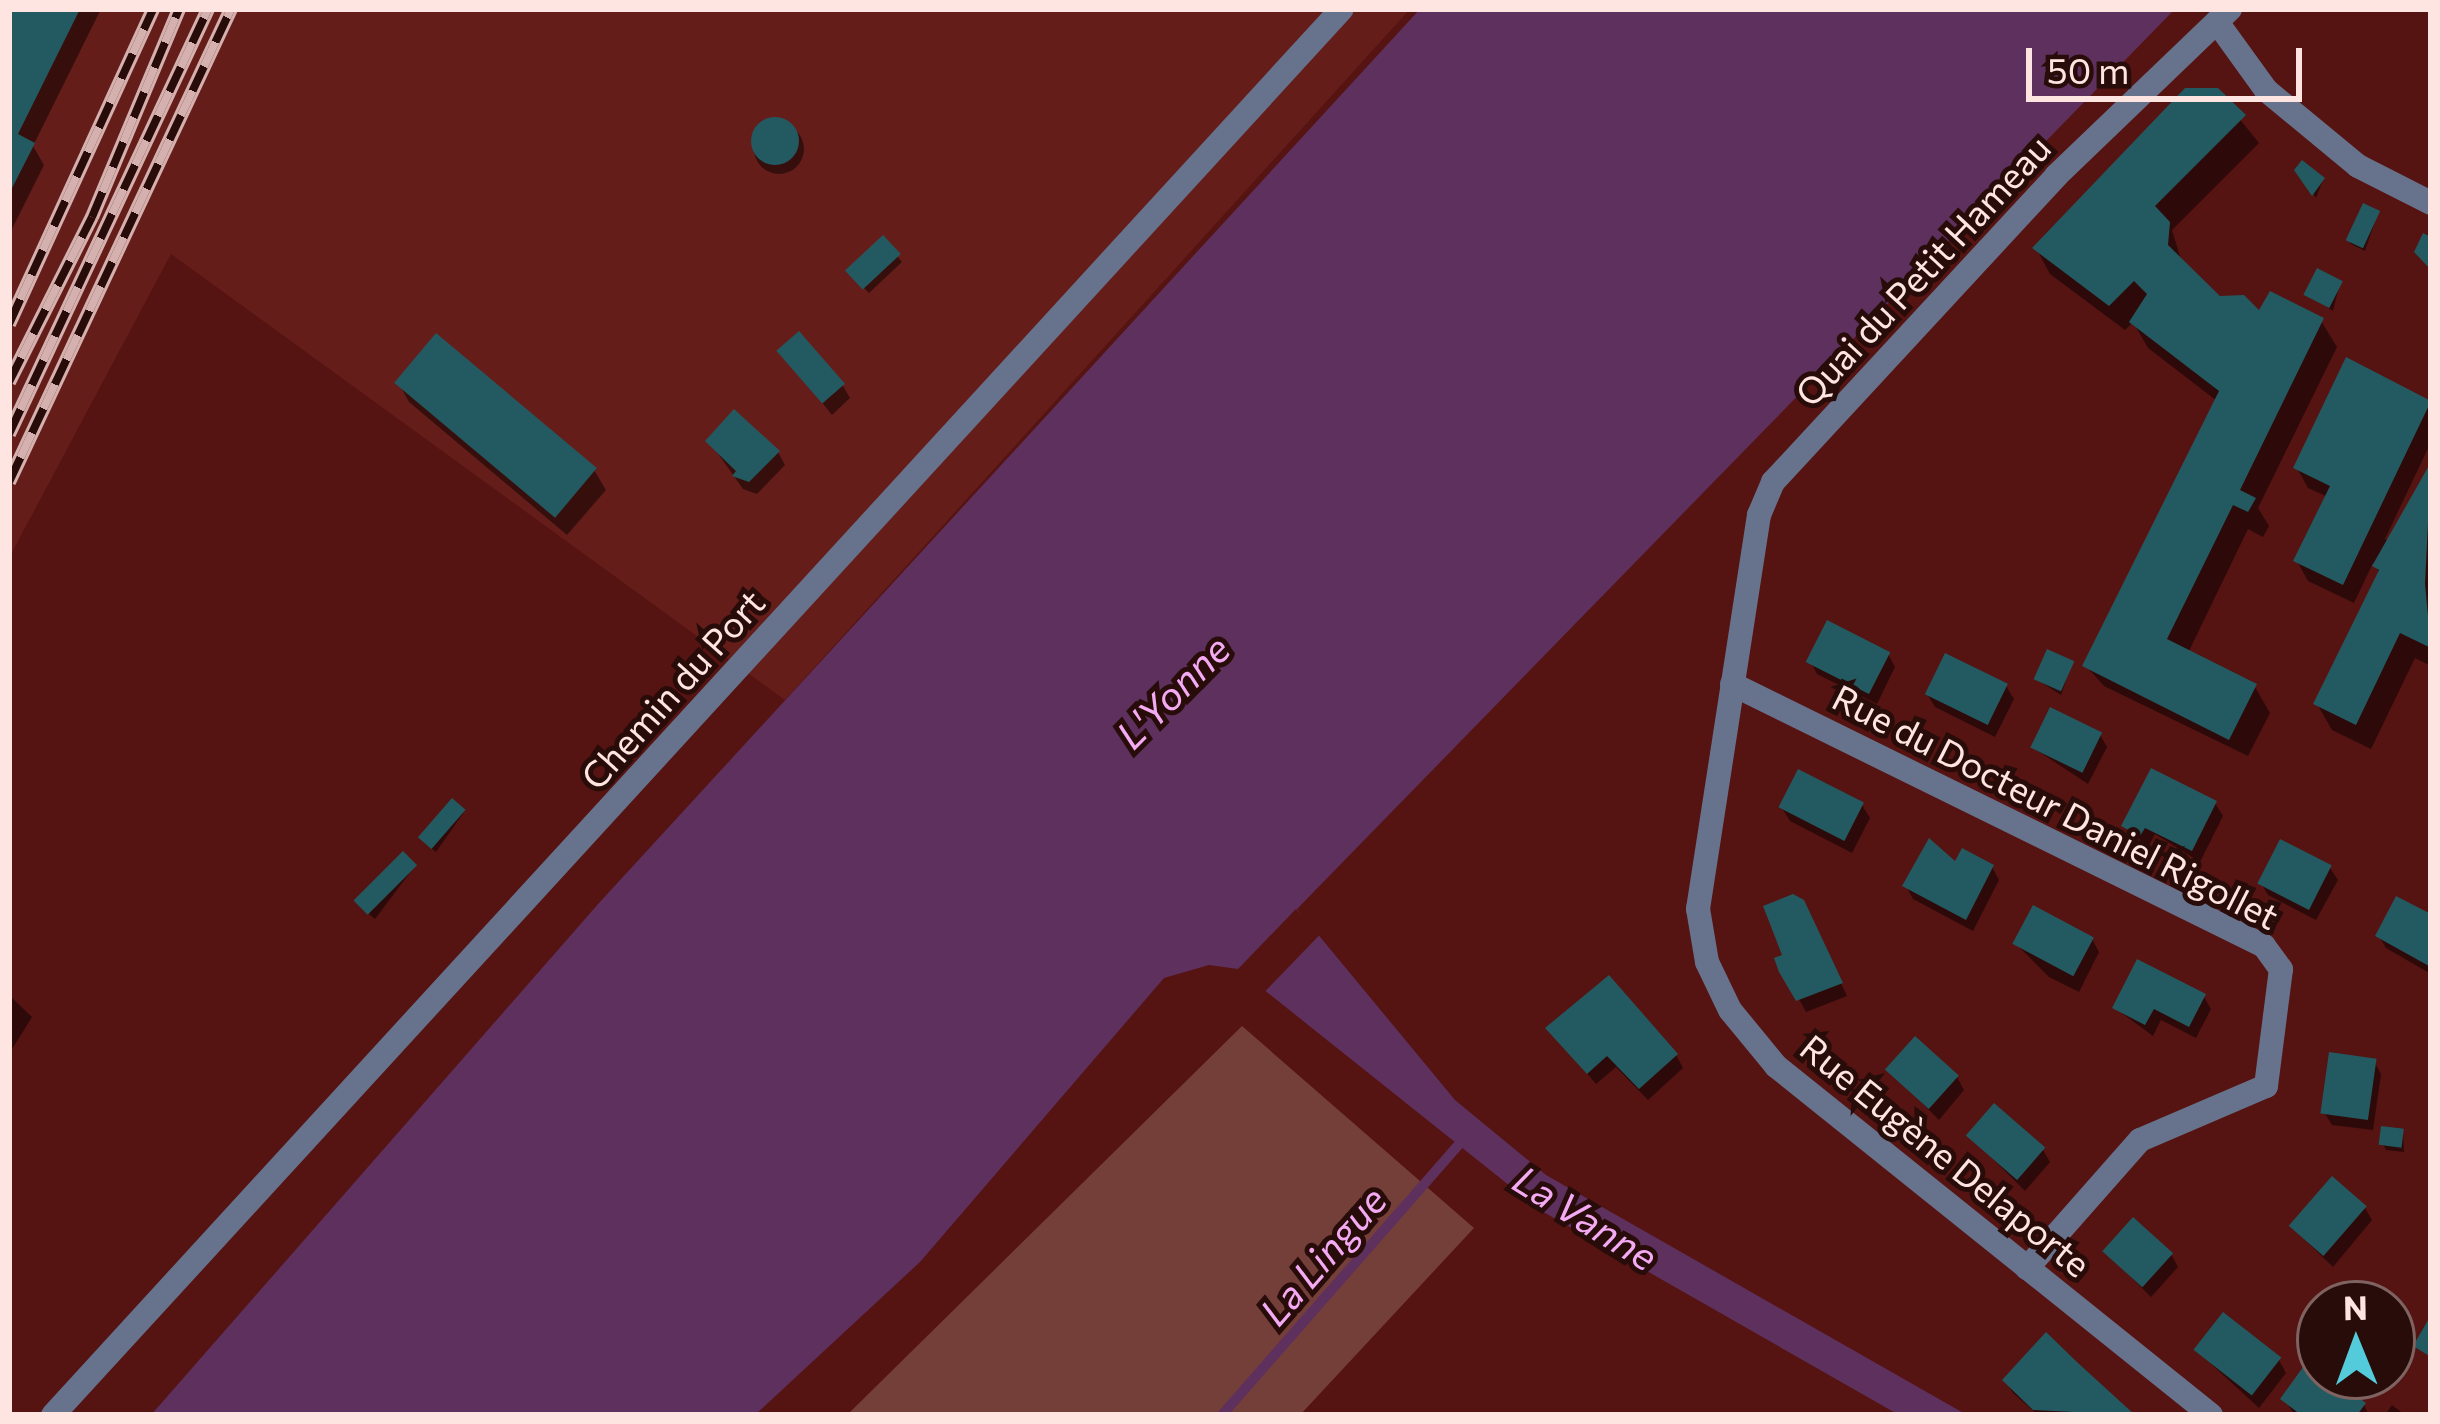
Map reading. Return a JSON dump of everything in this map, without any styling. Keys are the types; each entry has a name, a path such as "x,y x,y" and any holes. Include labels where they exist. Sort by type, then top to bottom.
{"street":[{"name":"Chemin du Port","path":"52,1415 1342,9"},
{"path":"2223,15 2266,90 2358,166 2431,203"},
{"name":"Quai du Petit Hameau","path":"1773,482 2056,176 2223,15"},
{"name":"Rue Eugène Delaporte","path":"1773,482 1759,515 1697,909 1707,962 1730,1010 1776,1066 2211,1415"},
{"name":"Rue du Docteur Daniel Rigollet","path":"1732,684 2264,946 2282,969 2266,1086 2140,1140 2027,1268"}],"shaded area":[{"path":"9,9 1410,9 785,700 171,254 9,558"},
{"path":"1242,1026 1474,1228 1300,1415 847,1415"}],"water":[{"path":"1420,9 2175,9 1297,909 1455,1100 1546,1175 1967,1415 1899,1415 1540,1210 1238,969 1209,965 1164,978 920,1262 755,1415 151,1415 599,903"}],"pier":[{"path":"1296,909 1321,933 1258,999 1233,974"}],"building":[{"path":"9,9 80,9 18,134 35,143 9,194"},
{"path":"2185,88 2218,88 2246,115 2155,206 2170,222 2168,245 2220,296 2244,295 2259,310 2270,291 2324,318 2240,490 2256,498 2248,512 2233,505 2167,639 2257,684 2229,740 2082,666 2219,391 2129,322 2147,294 2134,281 2109,306 2032,248"},
{"path":"775,117 792,124 799,141 792,158 775,165 758,158 751,141 758,124"},
{"path":"2302,160 2325,178 2312,196 2294,170"},
{"path":"2363,203 2380,211 2363,248 2346,240"},
{"path":"2423,233 2431,237 2431,270 2414,252"},
{"path":"883,235 901,254 863,289 845,270"},
{"path":"2317,268 2343,281 2329,308 2303,295"},
{"path":"799,331 845,384 822,404 776,351"},
{"path":"436,333 597,468 555,518 394,383"},
{"path":"2346,357 2431,401 2343,585 2293,561 2330,486 2293,468"},
{"path":"734,409 780,451 749,482 732,476 736,471 705,441"},
{"path":"2431,462 2425,584 2431,648 2400,633 2356,725 2313,704 2379,570 2372,566"},
{"path":"1827,620 1890,652 1869,694 1806,662"},
{"path":"2047,649 2074,661 2061,691 2034,679"},
{"path":"1945,653 2008,684 1988,725 1925,694"},
{"path":"2050,707 2102,732 2082,773 2030,747"},
{"path":"2151,768 2217,801 2192,851 2145,828 2140,836 2121,826"},
{"path":"1798,769 1864,803 1844,841 1778,807"},
{"path":"452,798 466,810 431,849 418,837"},
{"path":"1929,838 1955,861 1962,848 1994,865 1966,920 1902,886"},
{"path":"2280,839 2332,865 2309,910 2257,884"},
{"path":"403,851 417,865 368,915 354,900"},
{"path":"1793,894 1804,900 1843,983 1796,1001 1774,958 1782,955 1763,906"},
{"path":"2396,896 2431,914 2429,966 2375,936"},
{"path":"2033,905 2094,937 2073,976 2012,944"},
{"path":"2137,959 2206,994 2189,1027 2154,1009 2145,1025 2112,1008"},
{"path":"1609,975 1678,1054 1639,1089 1607,1056 1587,1074 1545,1028"},
{"path":"1915,1036 1959,1075 1929,1109 1885,1069"},
{"path":"2329,1052 2377,1059 2368,1120 2320,1113"},
{"path":"1994,1103 2045,1148 2017,1180 1966,1135"},
{"path":"2381,1126 2404,1129 2402,1148 2379,1145"},
{"path":"2332,1176 2367,1206 2323,1256 2289,1226"},
{"path":"2133,1217 2173,1253 2142,1287 2102,1251"},
{"path":"2223,1312 2281,1358 2252,1395 2193,1350"},
{"path":"2431,1315 2431,1357 2416,1348"},
{"path":"2046,1332 2135,1415 2033,1410 2002,1380"},
{"path":"2296,1377 2296,1400 2366,1403 2357,1415 2301,1415 2280,1399"}],"waterway":[{"name":"La Lingue","path":"1222,1415 1465,1137"}],"railway":[{"path":"9,324 153,9"},
{"path":"9,382 92,217 179,9"},
{"path":"9,434 208,9"},
{"path":"9,482 231,9"}],"water label":[{"name":"L'Yonne","path":"1172,691"},
{"name":"La Vanne","path":"1586,1217"}]}
